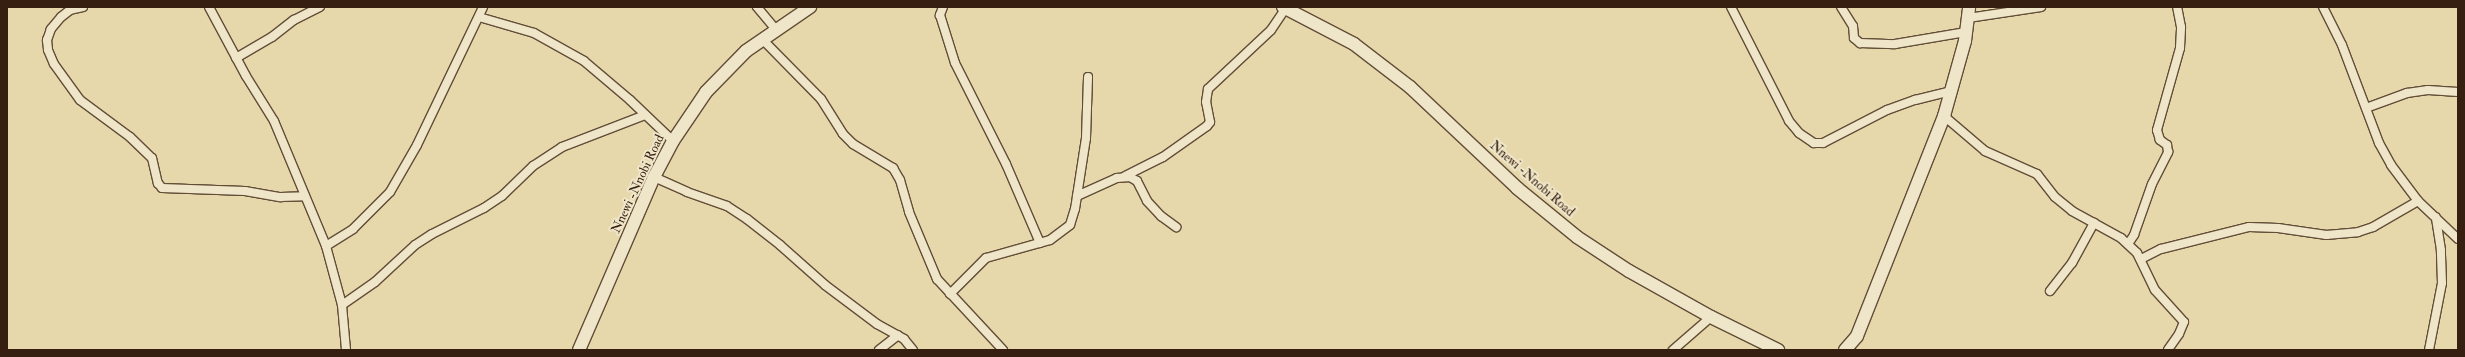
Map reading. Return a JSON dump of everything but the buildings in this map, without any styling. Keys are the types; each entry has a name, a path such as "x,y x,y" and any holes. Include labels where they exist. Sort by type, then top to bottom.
{"main road":[{"name":"Nnewi -Nnobi Road","path":"579,350 654,177 673,141 706,92 746,51 810,7"},
{"name":"Nnewi -Nnobi Road","path":"1284,8 1354,44 1410,87 1517,188 1577,236 1629,272 1711,317 1778,350"},
{"path":"1856,350 1857,336 1944,116 1952,91 1966,32 1968,12"},
{"path":"1845,350 1857,336"}],"street":[{"path":"83,7 70,10 61,17 51,29 47,40 48,50 54,64 80,100 130,137 152,158 158,183 162,188 245,191 280,197 305,196"},
{"path":"209,7 236,58 274,121 326,246 342,305 346,350"},
{"path":"236,58 272,37 294,20 320,7"},
{"path":"758,7 776,30"},
{"path":"943,7 940,15 955,63 1020,192 1040,243"},
{"path":"1731,7 1789,121 1799,133 1814,143 1823,143 1887,110 1915,100 1952,91"},
{"path":"1841,7 1853,26 1854,38 1860,43 1911,42 1966,32"},
{"path":"1968,12 2041,7"},
{"path":"2128,244 2134,235 2152,184 2168,152 2167,145 2160,140 2157,130 2180,48 2181,27 2177,7"},
{"path":"2323,7 2342,45 2379,143 2391,165 2418,201 2458,239"},
{"path":"326,246 353,229 390,192 417,145 482,8"},
{"path":"1077,196 1125,176 1163,157 1207,126 1210,122 1205,94 1208,89 1271,30 1284,8"},
{"path":"479,17 534,33 584,61 673,141"},
{"path":"762,39 820,99 843,134 853,144 893,168 900,180 909,212 937,279 1003,350"},
{"path":"950,294 986,258 1040,243 1060,235 1070,225 1077,196 1086,138 1088,77"},
{"path":"2366,108 2407,93 2428,90 2458,92"},
{"path":"342,305 375,282 415,245 432,234 484,208 502,196 533,166 562,147 645,115"},
{"path":"1944,116 1985,151 2037,174 2055,197 2072,211 2128,244 2141,259 2155,290 2184,322 2179,334 2168,350"},
{"path":"1125,176 1137,180 1147,201 1161,216 1176,227"},
{"path":"654,177 727,206 780,245 847,303 877,324 904,339 913,350"},
{"path":"2141,259 2162,249 2249,227 2278,228 2326,235 2358,232 2373,227 2418,201"},
{"path":"2429,350 2442,282 2442,258 2436,217"},
{"path":"2050,291 2072,263 2094,223"},
{"path":"1673,350 1711,317"},
{"path":"879,350 898,335"}]}
